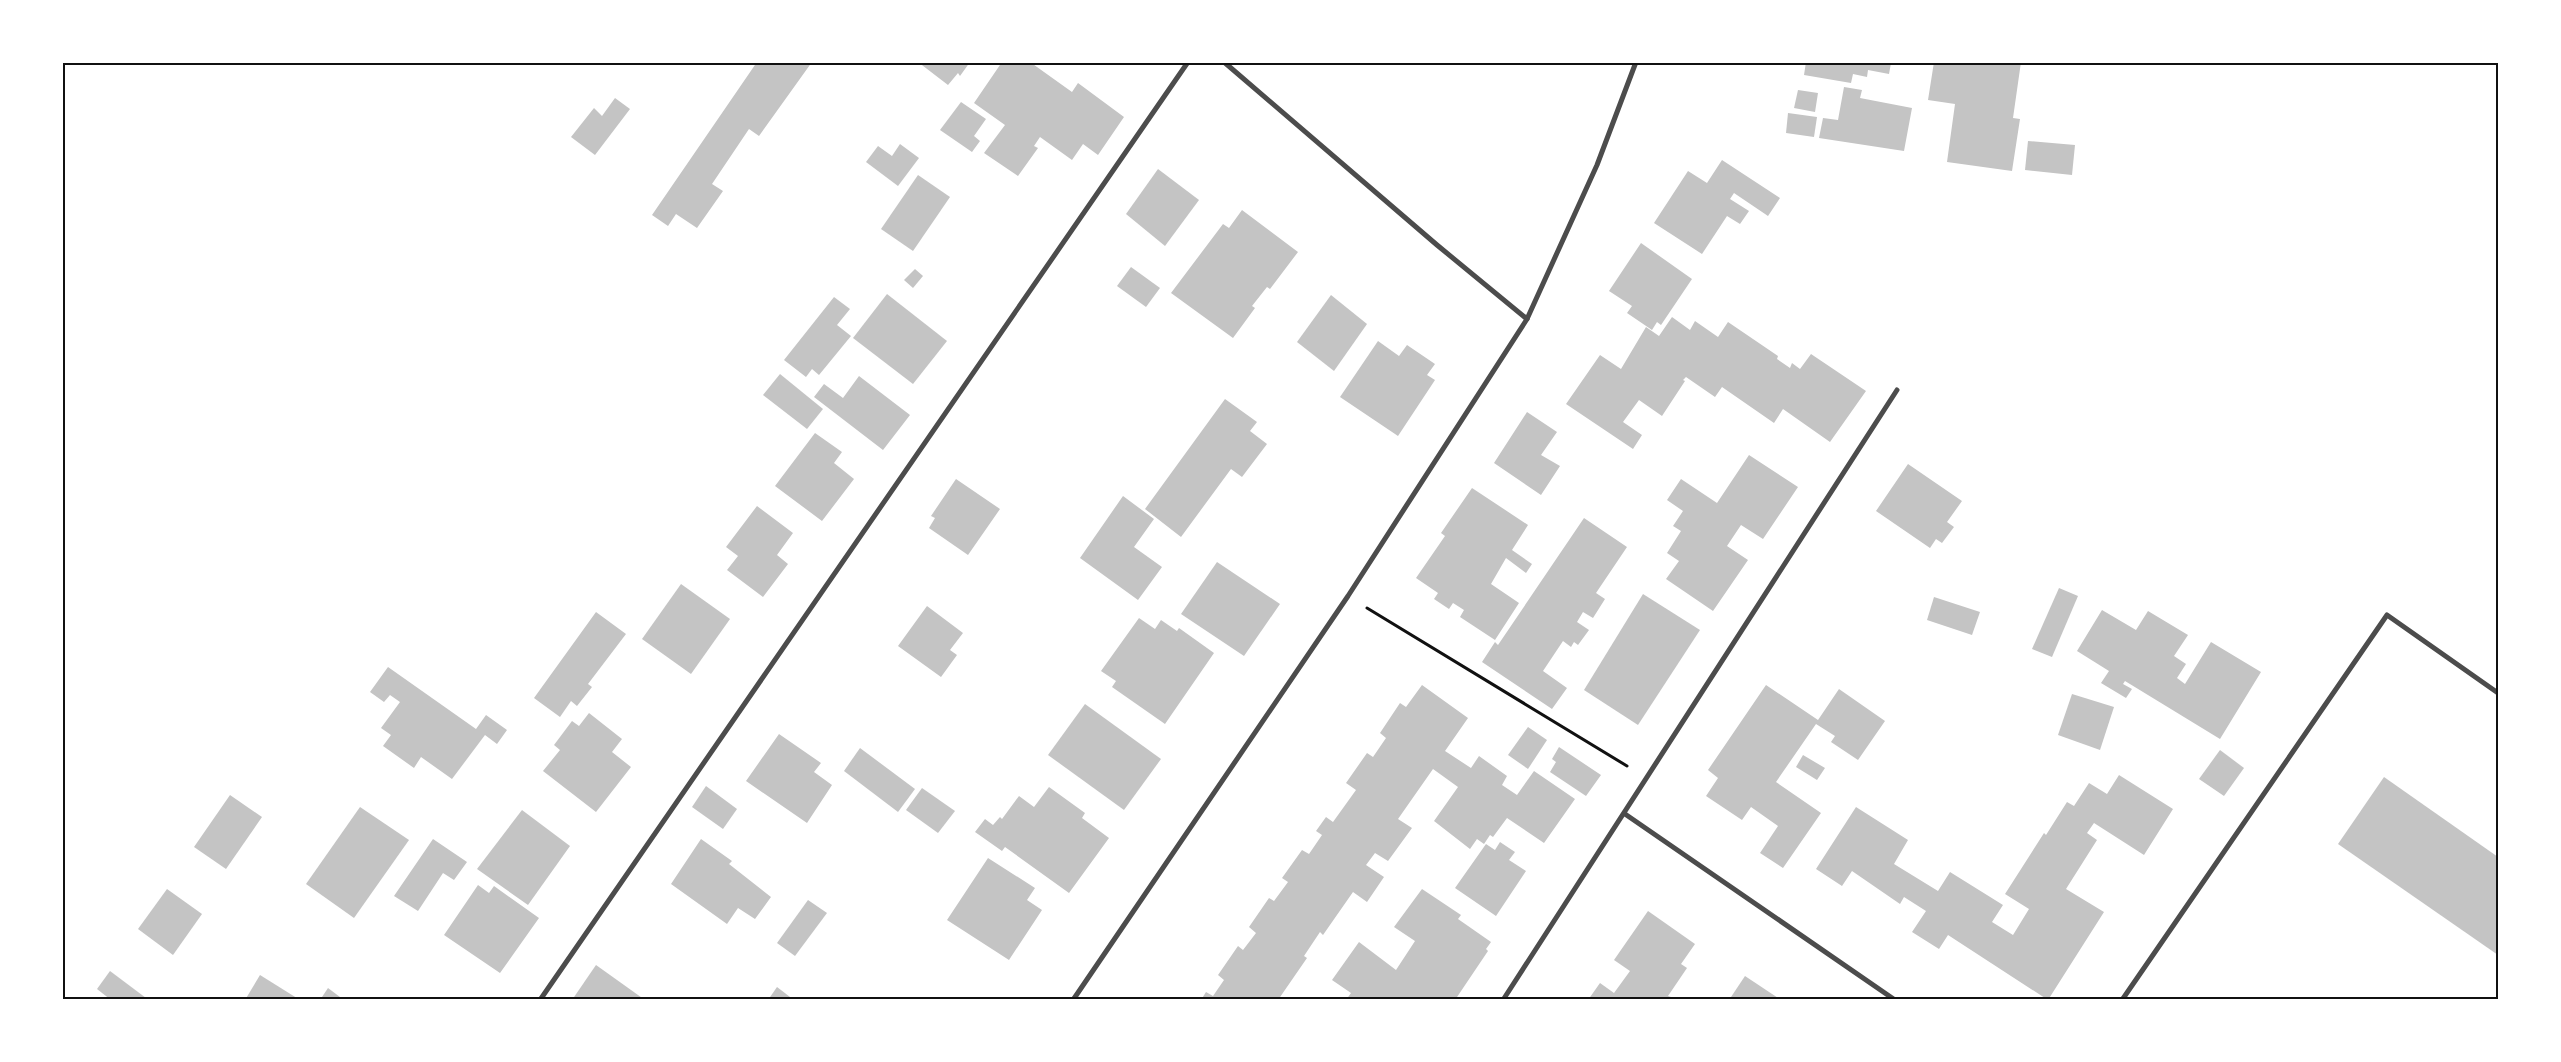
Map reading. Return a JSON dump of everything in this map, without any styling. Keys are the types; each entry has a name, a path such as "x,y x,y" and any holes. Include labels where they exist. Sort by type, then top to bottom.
{"street":[{"path":"540,1000 1188,62"},
{"path":"1224,62 1429,239 1527,319"},
{"path":"1073,1000 1348,596 1527,319 1597,165 1636,62"},
{"path":"1503,1000 1625,814 1646,778 1897,390"},
{"path":"2122,1000 2387,615 2498,693"},
{"path":"1625,814 1894,1000"}],"path":[{"path":"1348,596 1646,778"}],"building":[{"path":"757,62 812,62 759,136 749,129 712,184 723,191 697,228 676,214 668,226 652,215"},
{"path":"918,62 970,62 960,76 958,73 948,85"},
{"path":"1002,62 1030,62 1072,92 1078,83 1124,117 1098,155 1083,144 1072,160 1040,137 1034,146 1038,148 1018,176 984,153 1005,125 974,103"},
{"path":"1806,62 1891,63 1889,74 1868,70 1867,77 1853,74 1851,83 1804,75"},
{"path":"1934,62 1976,65 1976,62 2021,62 2013,118 2020,119 2012,171 1947,162 1955,104 1928,100"},
{"path":"1844,87 1862,90 1860,98 1912,108 1904,151 1819,138 1823,118 1838,120"},
{"path":"1798,90 1818,93 1815,112 1794,108"},
{"path":"615,98 630,109 595,155 571,137 594,108 602,116"},
{"path":"961,102 986,119 974,136 980,141 972,152 940,130"},
{"path":"1788,113 1817,117 1814,137 1786,133"},
{"path":"2028,141 2075,145 2072,175 2025,170"},
{"path":"900,144 919,158 898,186 866,162 878,146 892,156"},
{"path":"1722,160 1780,198 1768,216 1734,193 1730,199 1749,211 1740,224 1727,216 1702,254 1654,223 1688,171 1707,183"},
{"path":"1158,169 1199,200 1165,246 1126,214"},
{"path":"918,175 950,197 913,251 881,229"},
{"path":"1242,210 1298,252 1270,289 1267,287 1252,306 1255,308 1233,338 1171,293 1223,224 1229,228"},
{"path":"1641,243 1692,279 1661,325 1657,322 1652,330 1627,313 1632,306 1609,291"},
{"path":"1131,267 1160,288 1146,307 1117,286"},
{"path":"915,269 923,276 913,288 904,280"},
{"path":"887,294 947,341 913,384 853,338"},
{"path":"1331,295 1367,324 1334,371 1297,342"},
{"path":"834,297 850,309 837,325 851,336 819,375 812,369 806,377 784,360"},
{"path":"1672,317 1690,330 1695,321 1718,337 1728,322 1778,356 1777,359 1790,368 1792,363 1800,369 1811,354 1866,391 1830,442 1783,409 1774,423 1722,387 1715,397 1686,377 1662,416 1639,400 1623,422 1642,435 1633,449 1566,404 1600,355 1621,369 1646,327 1659,336"},
{"path":"1378,341 1399,356 1407,345 1435,364 1427,375 1435,380 1398,436 1340,397"},
{"path":"780,374 823,409 807,429 763,395"},
{"path":"859,376 910,415 883,450 814,397 824,384 843,398"},
{"path":"1225,399 1257,422 1250,431 1267,444 1242,477 1231,469 1181,537 1145,509"},
{"path":"1527,412 1557,432 1541,455 1560,466 1541,495 1494,463"},
{"path":"815,433 842,452 834,463 854,479 822,521 775,486"},
{"path":"1749,455 1798,487 1763,539 1741,525 1727,546 1748,560 1713,611 1666,579 1679,561 1667,553 1681,531 1673,526 1683,511 1667,500 1681,479 1717,503"},
{"path":"1908,464 1962,501 1947,522 1954,527 1942,543 1936,539 1930,548 1876,511"},
{"path":"956,479 1000,509 968,555 929,528 935,518 931,516"},
{"path":"1472,488 1528,525 1512,550 1532,564 1526,573 1506,558 1491,584 1519,603 1495,640 1460,617 1464,610 1453,603 1449,609 1434,599 1438,593 1416,578 1445,536 1441,533"},
{"path":"1123,496 1154,519 1134,547 1162,567 1138,600 1080,558"},
{"path":"757,506 793,533 777,555 788,564 763,597 727,570 738,556 726,547"},
{"path":"1584,518 1627,547 1596,593 1605,599 1593,618 1583,612 1577,622 1589,630 1578,645 1574,642 1571,647 1563,641 1543,671 1567,688 1552,709 1482,662 1495,642 1498,645"},
{"path":"1217,562 1280,604 1244,656 1181,614"},
{"path":"681,584 730,619 691,674 642,639"},
{"path":"2059,588 2078,596 2052,657 2032,649"},
{"path":"1643,594 1700,630 1638,725 1584,690"},
{"path":"1934,597 1980,612 1972,635 1927,620"},
{"path":"927,606 963,633 950,650 957,655 941,677 898,646"},
{"path":"2102,610 2136,630 2148,611 2188,635 2174,656 2186,664 2177,678 2185,684 2211,642 2261,672 2220,739 2125,681 2123,684 2132,689 2126,698 2101,683 2109,671 2077,651"},
{"path":"596,612 626,634 588,684 592,687 577,706 571,701 560,717 534,698"},
{"path":"1139,618 1155,629 1161,620 1177,631 1179,628 1214,653 1165,724 1112,687 1116,681 1101,671"},
{"path":"388,667 476,729 486,715 507,730 497,744 485,735 452,779 421,757 414,768 383,746 391,735 381,728 400,702 390,695 384,702 370,692"},
{"path":"1422,685 1468,718 1445,751 1471,768 1479,756 1507,776 1502,785 1517,795 1534,771 1575,799 1544,843 1507,818 1493,837 1490,835 1484,844 1477,839 1470,849 1434,821 1458,787 1433,769 1398,819 1412,828 1388,861 1375,853 1366,865 1384,877 1367,902 1353,892 1323,935 1320,932 1304,956 1307,958 1278,1000 1201,1000 1206,992 1213,996 1224,980 1218,975 1238,946 1243,950 1256,933 1249,927 1269,898 1274,901 1288,882 1282,878 1302,850 1309,854 1322,835 1316,831 1326,817 1333,822 1356,790 1346,783 1367,753 1373,757 1386,738 1380,733 1400,703 1406,707"},
{"path":"1766,685 1818,720 1839,689 1885,721 1858,760 1831,742 1835,736 1816,724 1776,782 1821,813 1783,868 1760,853 1778,826 1751,807 1742,820 1706,796 1718,778 1708,770"},
{"path":"2072,694 2114,707 2100,750 2058,735"},
{"path":"1085,704 1161,759 1124,810 1048,755"},
{"path":"589,713 622,739 612,752 631,767 596,812 543,771 560,750 554,745 572,721 579,726"},
{"path":"1528,727 1547,740 1528,769 1508,755"},
{"path":"779,734 821,763 814,772 832,785 807,823 746,781"},
{"path":"1559,747 1601,775 1586,796 1550,772 1556,762 1552,759"},
{"path":"860,748 915,789 898,812 844,771"},
{"path":"2220,750 2244,768 2224,796 2199,779"},
{"path":"1803,755 1825,768 1817,780 1796,767"},
{"path":"2119,775 2173,809 2144,855 2094,823 2087,833 2097,840 2066,889 2104,912 2048,1000 1948,935 1939,949 1912,932 1926,911 1904,897 1900,904 1852,871 1842,886 1816,869 1856,807 1908,840 1894,864 1938,891 1950,872 2003,905 1992,922 2013,935 2029,909 2005,894 2044,833 2046,835 2067,802 2074,806 2089,783 2107,794"},
{"path":"2384,777 2498,857 2498,955 2338,844"},
{"path":"706,786 737,809 723,829 692,807"},
{"path":"1049,787 1085,813 1082,818 1109,838 1069,893 1005,847 1002,851 975,832 985,819 993,825 1000,817 1002,819 1019,796 1034,807"},
{"path":"922,788 955,811 938,833 906,810"},
{"path":"230,795 262,817 226,869 194,847"},
{"path":"360,807 409,840 354,918 306,884"},
{"path":"522,810 570,846 528,905 477,869"},
{"path":"433,839 467,862 454,880 443,873 418,911 394,896"},
{"path":"701,839 732,861 729,864 771,897 755,919 738,908 727,924 671,884"},
{"path":"1500,842 1515,852 1509,860 1526,871 1496,916 1455,888 1486,844 1495,850"},
{"path":"988,858 1035,888 1027,900 1042,910 1009,960 947,920"},
{"path":"478,885 489,893 494,886 539,918 500,973 444,935"},
{"path":"167,889 202,914 173,955 138,929"},
{"path":"1422,889 1461,915 1458,919 1491,942 1486,949 1488,951 1455,1000 1346,1000 1351,993 1332,980 1359,942 1396,970 1415,941 1394,927"},
{"path":"808,900 827,913 795,956 777,943"},
{"path":"1648,911 1695,944 1681,964 1687,968 1668,996 1680,1000 1588,1000 1600,983 1614,993 1630,971 1614,960"},
{"path":"596,965 645,1000 572,1000"},
{"path":"110,971 146,998 145,1000 111,1000 97,989"},
{"path":"260,975 300,1000 245,1000"},
{"path":"1745,976 1781,1000 1729,1000"},
{"path":"777,987 794,1000 768,1000"},
{"path":"328,988 344,1000 320,1000"}]}
